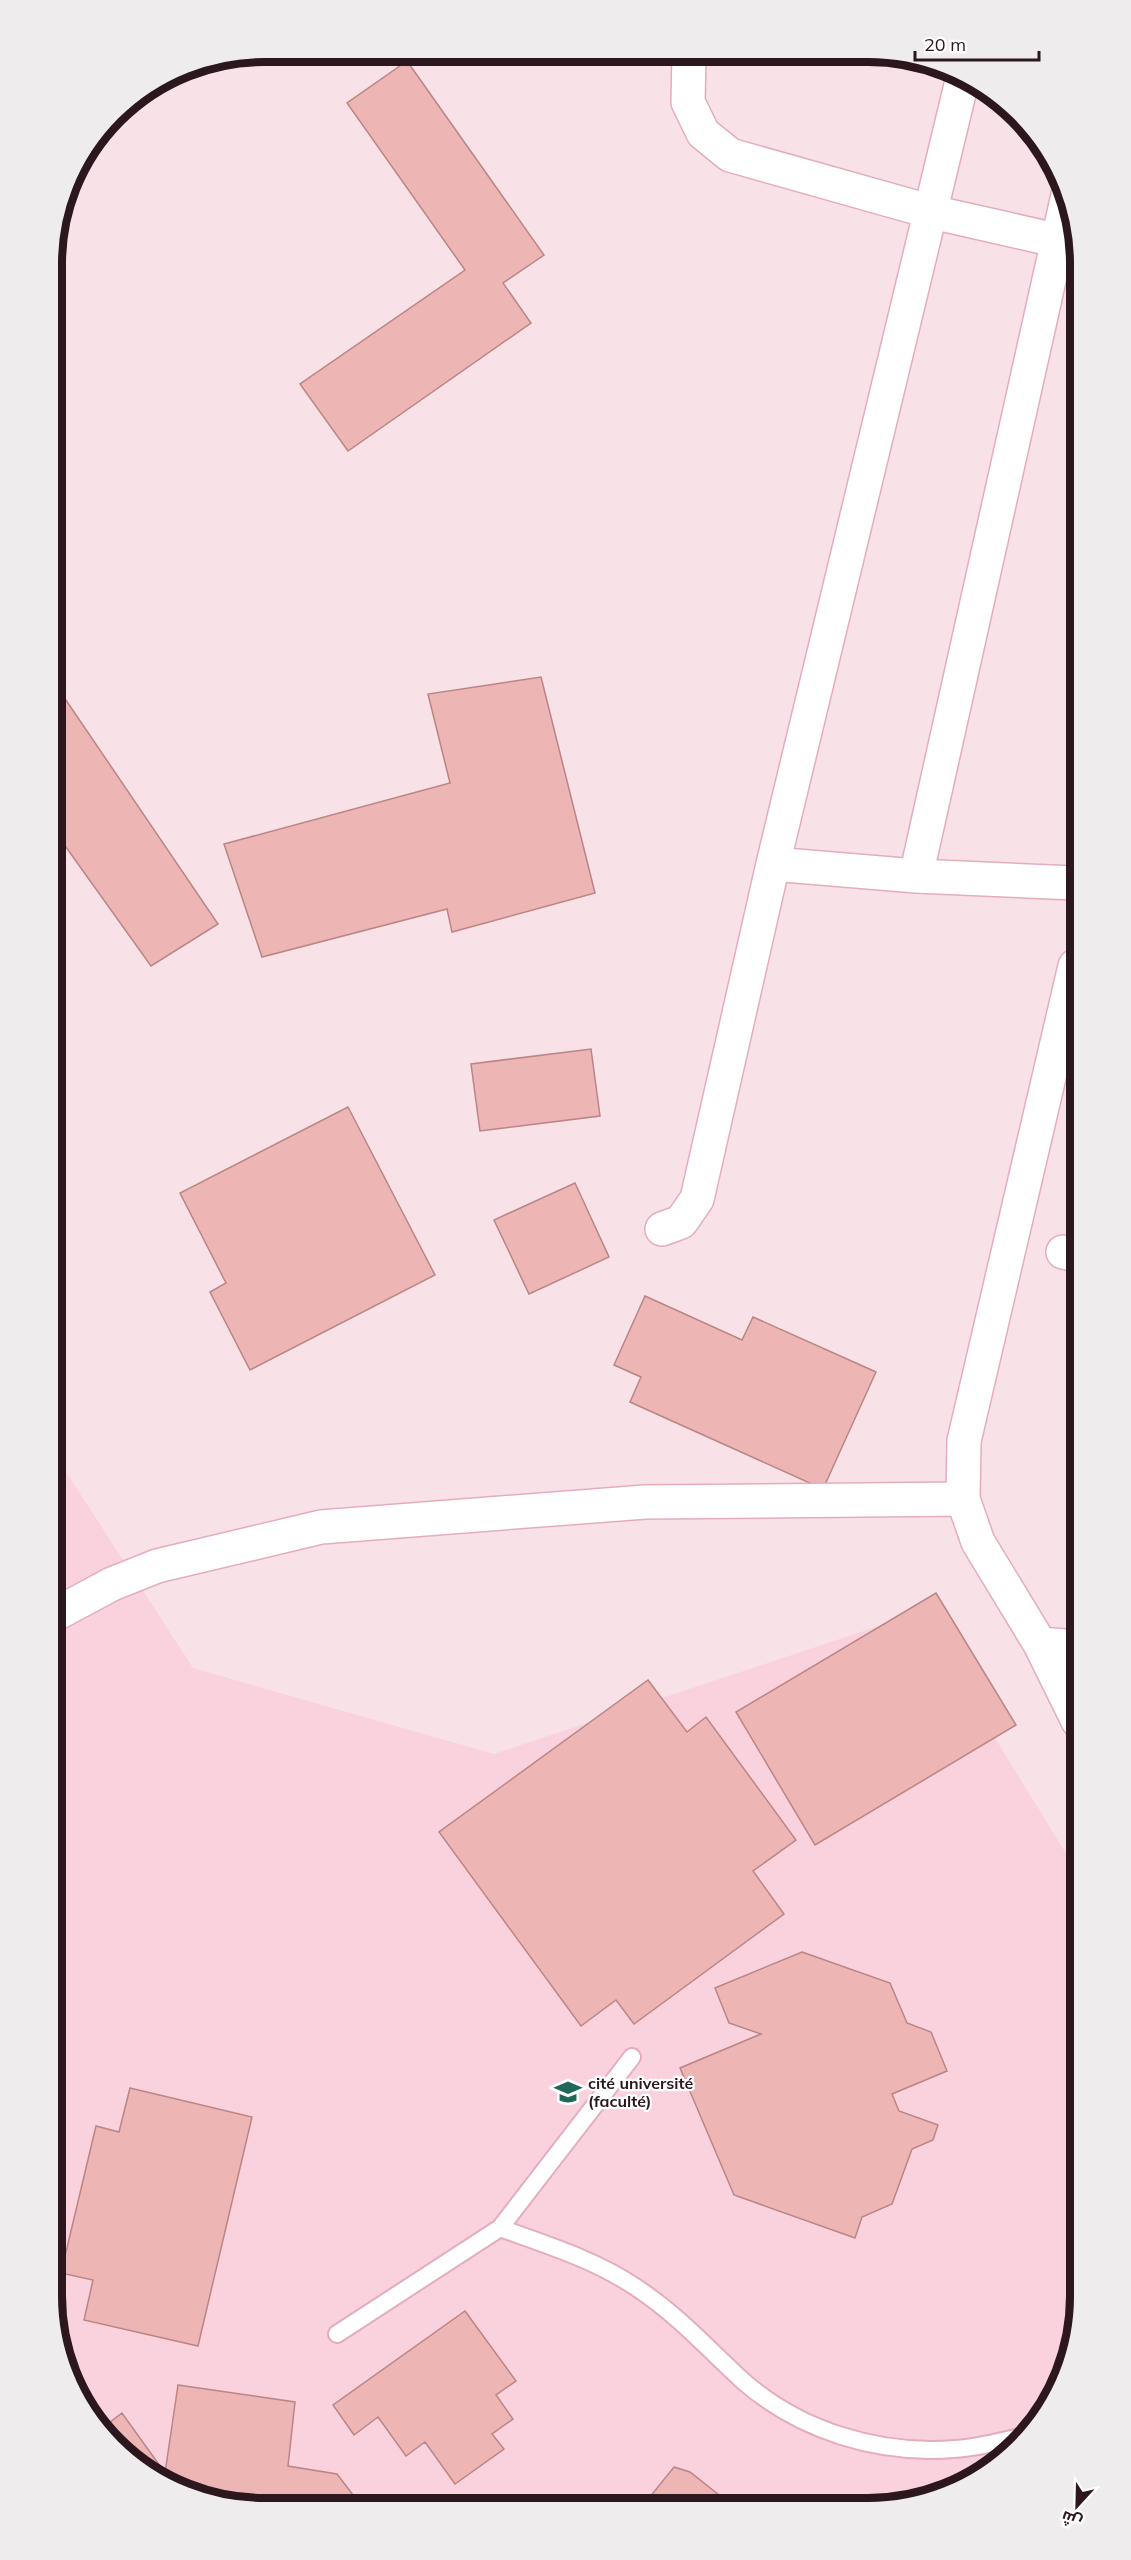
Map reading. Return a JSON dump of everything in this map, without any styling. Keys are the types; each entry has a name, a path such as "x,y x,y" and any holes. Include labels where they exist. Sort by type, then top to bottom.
{"street":[{"path":"689,62 687,102 703,133 730,155 932,212 1065,242"},
{"path":"662,1229 681,1222 697,1199 773,864 961,85"},
{"path":"916,876 1065,242 1066,227"},
{"path":"773,864 916,876 1070,883"},
{"path":"1069,1703 1040,1644 978,1542 963,1500 964,1441 1070,989"},
{"path":"62,1611 112,1584 157,1566 321,1527 645,1502 963,1500"},
{"path":"1040,1644 1069,1646"}],"lane":[{"path":"337,2334 500,2228 632,2057"},
{"path":"500,2228 597,2265 636,2287 691,2329 744,2381 775,2404 810,2424 846,2438 884,2447 919,2450 988,2445 1009,2440"}],"shaded area":[{"name":"cité université (faculté)","path":"62,1466 193,1668 494,1754 918,1613 1069,1859 1069,2310 1066,2336 1049,2386 1036,2409 1019,2430 991,2457 945,2483 920,2492 894,2497 868,2498 237,2497 198,2488 174,2478 140,2457 103,2420 89,2398 68,2349 63,2323"}],"building":[{"path":"408,62 544,255 503,283 531,323 348,451 300,384 465,270 347,103"},
{"path":"541,677 595,893 452,932 447,909 262,957 224,844 450,783 428,694"},
{"path":"62,694 218,924 151,966 62,842"},
{"path":"591,1049 600,1116 480,1131 471,1064"},
{"path":"348,1107 435,1275 250,1370 210,1292 226,1283 180,1193"},
{"path":"575,1183 609,1257 529,1294 494,1220"},
{"path":"645,1296 742,1340 753,1317 876,1372 823,1489 630,1402 641,1377 614,1365"},
{"path":"936,1593 1016,1725 815,1845 736,1712"},
{"path":"648,1680 687,1732 706,1717 796,1840 753,1871 784,1914 634,2024 616,2000 581,2026 439,1832"},
{"path":"802,1952 890,1983 907,2023 931,2032 947,2071 892,2094 899,2111 938,2125 933,2140 912,2149 892,2204 862,2217 855,2238 734,2195 680,2068 761,2034 729,2023 715,1988"},
{"path":"130,2088 252,2117 198,2346 84,2320 93,2280 62,2273 96,2126 119,2132"},
{"path":"465,2311 516,2381 496,2395 513,2419 492,2434 504,2449 455,2484 425,2442 406,2456 378,2417 354,2435 333,2405"},
{"path":"178,2385 295,2402 288,2466 337,2474 355,2498 237,2497 198,2488 165,2473"},
{"path":"122,2413 165,2473 140,2457 107,2424"},
{"path":"674,2467 690,2472 723,2498 649,2498"}],"place":[{"name":"cité université (faculté)","path":"568,2092"}]}
